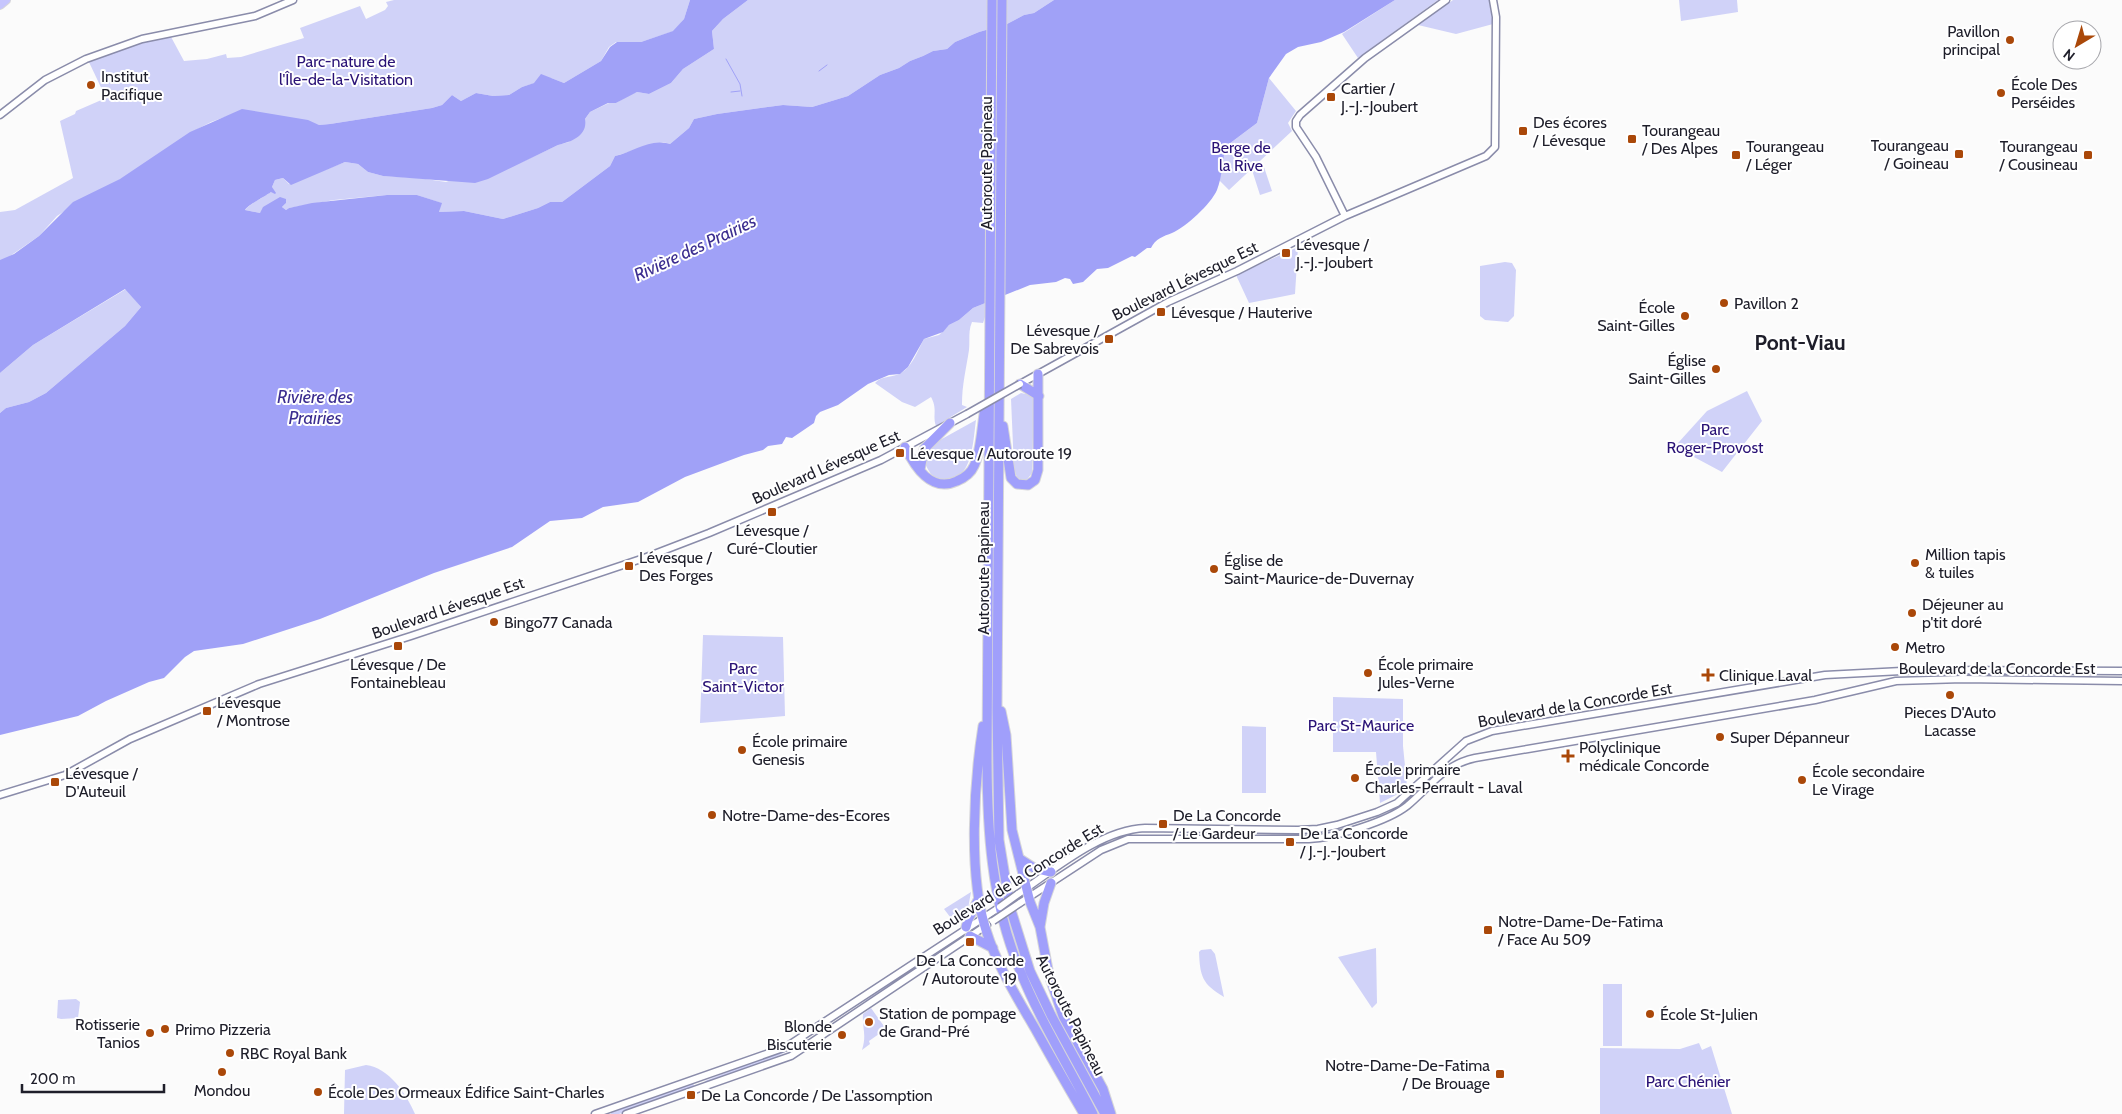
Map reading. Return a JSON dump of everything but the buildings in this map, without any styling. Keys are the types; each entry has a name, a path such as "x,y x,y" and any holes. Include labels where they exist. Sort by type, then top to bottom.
{"highway":[{"name":"Autoroute Papineau","path":"992,1 988,696 988,820 991,859 1000,910 1015,957 1029,992 1094,1114"},
{"name":"Autoroute Papineau","path":"1002,1 998,830 1003,871 1015,924 1025,956 1040,993 1105,1114"},
{"path":"1000,406 1011,478 1017,484 1025,486 1035,480 1038,470 1038,374"},
{"path":"905,447 916,466 929,480 944,484 960,480 970,472 977,457 989,383"},
{"path":"1020,384 1039,396"},
{"path":"920,470 924,449 950,423"},
{"path":"988,696 977,760 976,857 979,898 987,915 993,948 1014,993 1084,1114"},
{"path":"998,696 1006,735 1011,824 1028,893 1040,928 1047,968 1058,1002 1073,1035 1102,1089 1110,1114"},
{"path":"1020,860 1034,868 1051,872"},
{"path":"1040,928 1044,903 1051,883"},
{"path":"979,898 968,920 968,932 993,948"}],"main road":[{"path":"0,5 6,0"}],"street":[{"path":"0,116 52,76 86,59 142,38 255,16 293,0"},
{"path":"1345,216 1316,157 1296,127 1296,121 1300,115 1365,58 1446,0"},
{"name":"Boulevard Lévesque Est","path":"0,795 65,774 130,739 259,684 411,636 644,558 788,500 905,447 1168,302 1237,271 1345,216 1486,156 1496,147 1496,17 1493,0"},
{"name":"Boulevard de la Concorde Est","path":"595,1114 783,1048 968,932 989,924 1020,903 1051,872 1098,842 1130,830 1179,828 1314,830 1349,821 1397,803 1463,744 1474,737 1492,731 1825,675 1921,670 2122,671"},
{"name":"Boulevard de la Concorde Est","path":"626,1114 791,1056 968,932 987,915 1018,894 1028,893 1051,883 1101,850 1128,839 1309,838 1335,834 1394,814 1407,806 1449,768 1460,762 1479,757 1815,700 1896,681 1934,679 2122,681"}],"green space":[{"name":"Parc-nature de l'Île-de-la-Visitation","path":"394,0 690,0 684,19 674,31 641,42 616,42 609,47 601,61 564,83 551,78 522,87 509,95 493,96 476,93 461,101 452,95 442,105 432,108 330,124 319,125 233,114 211,122 190,133 141,167 99,192 83,199 57,216 39,236 0,263 0,212 15,210 73,178 60,121 75,114 76,111 106,98 88,60 144,38 170,35 184,61 207,59 226,54 227,58 241,57 304,38 300,28 360,6 366,19 385,10 388,6 386,2"},
{"path":"748,0 1054,0 1034,13 1024,15 1007,24 979,32 955,42 947,49 933,51 910,61 899,68 880,75 848,96 812,107 783,105 694,119 689,128 670,144 663,142 615,156 610,166 562,202 550,202 538,208 503,219 464,211 439,212 441,203 417,195 387,195 334,200 286,210 282,207 286,203 260,213 245,210 253,203 273,192 272,187 275,180 283,178 289,184 345,162 358,164 368,172 383,176 446,182 451,180 458,181 522,162 558,145 569,142 590,112 609,103 616,103 631,94 637,92 649,94 671,83 683,69 714,49 712,31 723,19"},
{"path":"1395,0 1438,0 1358,58 1342,34"},
{"path":"1453,0 1489,0 1493,24 1456,34 1418,25"},
{"path":"1679,0 1737,0 1738,12 1681,21"},
{"name":"Berge de la Rive","path":"1269,78 1296,111 1288,123 1292,131 1229,190 1219,180 1225,147 1257,123"},
{"path":"1264,167 1272,191 1260,195 1252,170"},
{"path":"1298,247 1295,294 1249,303 1236,275"},
{"path":"1505,262 1512,263 1516,270 1514,316 1508,322 1485,320 1480,316 1480,266"},
{"path":"126,289 141,307 125,326 46,393 29,402 6,408 0,413 0,373 33,345"},
{"path":"985,303 983,323 972,322 970,329 962,397 962,405 967,407 936,426 934,405 931,397 915,407 902,402 875,383 878,380 898,375 905,370 924,339 939,335 949,325 959,320 973,308"},
{"name":"Parc Roger-Provost","path":"1747,391 1762,421 1722,472 1679,449 1678,443 1707,411"},
{"path":"1021,393 1030,395 1034,399 1032,473 1026,481 1017,478 1014,468 1011,399"},
{"path":"976,420 970,459 966,468 953,479 943,480 934,477 926,465 928,450 931,445"},
{"name":"Parc Saint-Victor","path":"703,635 783,637 785,716 700,723"},
{"name":"Parc St-Maurice","path":"1333,697 1403,699 1403,746 1407,786 1396,795 1380,803 1376,752 1333,752"},
{"path":"1242,726 1266,727 1266,793 1242,793"},
{"path":"971,892 967,914 957,926 944,909"},
{"path":"976,925 978,927 866,1003 865,1001"},
{"path":"1376,948 1377,1003 1372,1008 1338,957"},
{"path":"1211,949 1215,954 1224,997 1207,983 1200,967 1199,952"},
{"path":"1603,984 1622,984 1622,1046 1603,1046"},
{"path":"76,999 80,1002 78,1018 57,1018 58,1000"},
{"path":"871,1008 886,1029 869,1041 870,1044 862,1050 864,1036 863,1014"},
{"name":"Parc Chénier","path":"1699,1043 1702,1050 1711,1046 1732,1114 1600,1114 1600,1048 1680,1049"},
{"path":"796,1044 797,1046 764,1062 706,1084 705,1081"},
{"path":"366,1065 382,1071 396,1083 407,1098 415,1114 344,1114 345,1070"},
{"path":"693,1083 692,1089 619,1114 611,1114 611,1112"}],"water":[{"name":"Rivière des Prairies","path":"690,0 748,0 723,19 712,31 714,49 683,69 671,83 649,94 637,92 616,103 608,103 590,112 585,119 584,130 573,140 558,145 488,179 475,183 383,176 368,172 358,164 345,162 291,185 283,178 275,180 272,187 275,194 271,192 245,210 260,213 263,207 280,197 286,199 286,203 282,207 286,210 312,203 387,195 417,195 442,203 439,212 464,211 503,219 538,208 550,202 562,202 610,166 615,156 648,144 670,144 689,128 694,119 783,105 812,107 848,96 880,75 899,68 910,61 933,51 947,49 955,42 979,32 1007,24 1024,15 1034,13 1054,0 1395,0 1344,32 1321,42 1298,47 1286,54 1269,78 1257,123 1225,147 1220,180 1214,196 1184,226 1160,238 1151,248 1147,248 1135,257 1132,256 1108,268 1097,269 1083,282 1073,284 1070,279 1065,278 1056,282 1030,285 973,308 959,320 949,325 943,332 924,339 908,367 900,374 889,375 868,384 838,405 820,412 816,416 814,423 792,438 786,437 782,444 768,446 763,450 685,477 638,502 603,507 582,518 550,521 512,547 434,573 320,619 243,644 194,651 185,657 164,678 149,682 106,701 78,716 0,735 0,413 6,408 29,402 46,393 125,326 141,307 125,289 33,345 0,373 0,260 14,254 39,236 73,202 120,179 190,132 242,109 308,120 319,125 432,108 442,105 452,95 461,101 476,93 493,96 509,95 522,87 534,83 541,74 564,83 601,61 610,47 617,42 641,42 673,31 684,19"}],"waterway":[{"path":"726,59 740,84 742,96"},
{"path":"819,71 827,65"},
{"path":"731,92 740,91"}],"place":[{"name":"Pavillon principal","path":"2010,40"},
{"name":"Institut Pacifique","path":"91,85"},
{"name":"École Des Perséides","path":"2001,93"},
{"name":"Cartier / J.-J.-Joubert","path":"1331,97"},
{"name":"Des écores / Lévesque","path":"1523,131"},
{"name":"Tourangeau / Des Alpes","path":"1632,139"},
{"name":"Tourangeau / Goineau","path":"1959,154"},
{"name":"Tourangeau / Léger","path":"1736,155"},
{"name":"Tourangeau / Cousineau","path":"2088,155"},
{"name":"Lévesque / J.-J.-Joubert","path":"1286,253"},
{"name":"Pavillon 2","path":"1724,303"},
{"name":"Lévesque / Hauterive","path":"1161,312"},
{"name":"École Saint-Gilles","path":"1685,316"},
{"name":"Lévesque / De Sabrevois","path":"1109,339"},
{"name":"Église Saint-Gilles","path":"1716,369"},
{"name":"Lévesque / Autoroute 19","path":"900,453"},
{"name":"Lévesque / Curé-Cloutier","path":"772,512"},
{"name":"Million tapis & tuiles","path":"1915,563"},
{"name":"Lévesque / Des Forges","path":"629,566"},
{"name":"Église de Saint-Maurice-de-Duvernay","path":"1214,569"},
{"name":"Déjeuner au p'tit doré","path":"1912,613"},
{"name":"Bingo77 Canada","path":"494,622"},
{"name":"Lévesque / De Fontainebleau","path":"398,646"},
{"name":"Metro","path":"1895,647"},
{"name":"École primaire Jules-Verne","path":"1368,673"},
{"name":"Clinique Laval","path":"1708,675"},
{"name":"Pieces D'Auto Lacasse","path":"1950,695"},
{"name":"Lévesque / Montrose","path":"207,711"},
{"name":"Super Dépanneur","path":"1720,737"},
{"name":"École primaire Genesis","path":"742,750"},
{"name":"Polyclinique médicale Concorde","path":"1568,756"},
{"name":"École primaire Charles-Perrault - Laval","path":"1355,778"},
{"name":"École secondaire Le Virage","path":"1802,780"},
{"name":"Lévesque / D'Auteuil","path":"55,782"},
{"name":"Notre-Dame-des-Ecores","path":"712,815"},
{"name":"De La Concorde / Le Gardeur","path":"1163,824"},
{"name":"De La Concorde / J.-J.-Joubert","path":"1290,842"},
{"name":"Notre-Dame-De-Fatima / Face Au 509","path":"1488,930"},
{"name":"De La Concorde / Autoroute 19","path":"970,942"},
{"name":"École St-Julien","path":"1650,1014"},
{"name":"Station de pompage de Grand-Pré","path":"869,1022"},
{"name":"Primo Pizzeria","path":"165,1029"},
{"name":"Rotisserie Tanios","path":"150,1033"},
{"name":"Blonde Biscuterie","path":"842,1035"},
{"name":"RBC Royal Bank","path":"230,1053"},
{"name":"Mondou","path":"222,1072"},
{"name":"Notre-Dame-De-Fatima / De Brouage","path":"1500,1074"},
{"name":"École Des Ormeaux Édifice Saint-Charles","path":"318,1092"},
{"name":"De La Concorde / De L'assomption","path":"691,1095"}],"district":[{"name":"Pont-Viau","path":"1800,342"}]}
